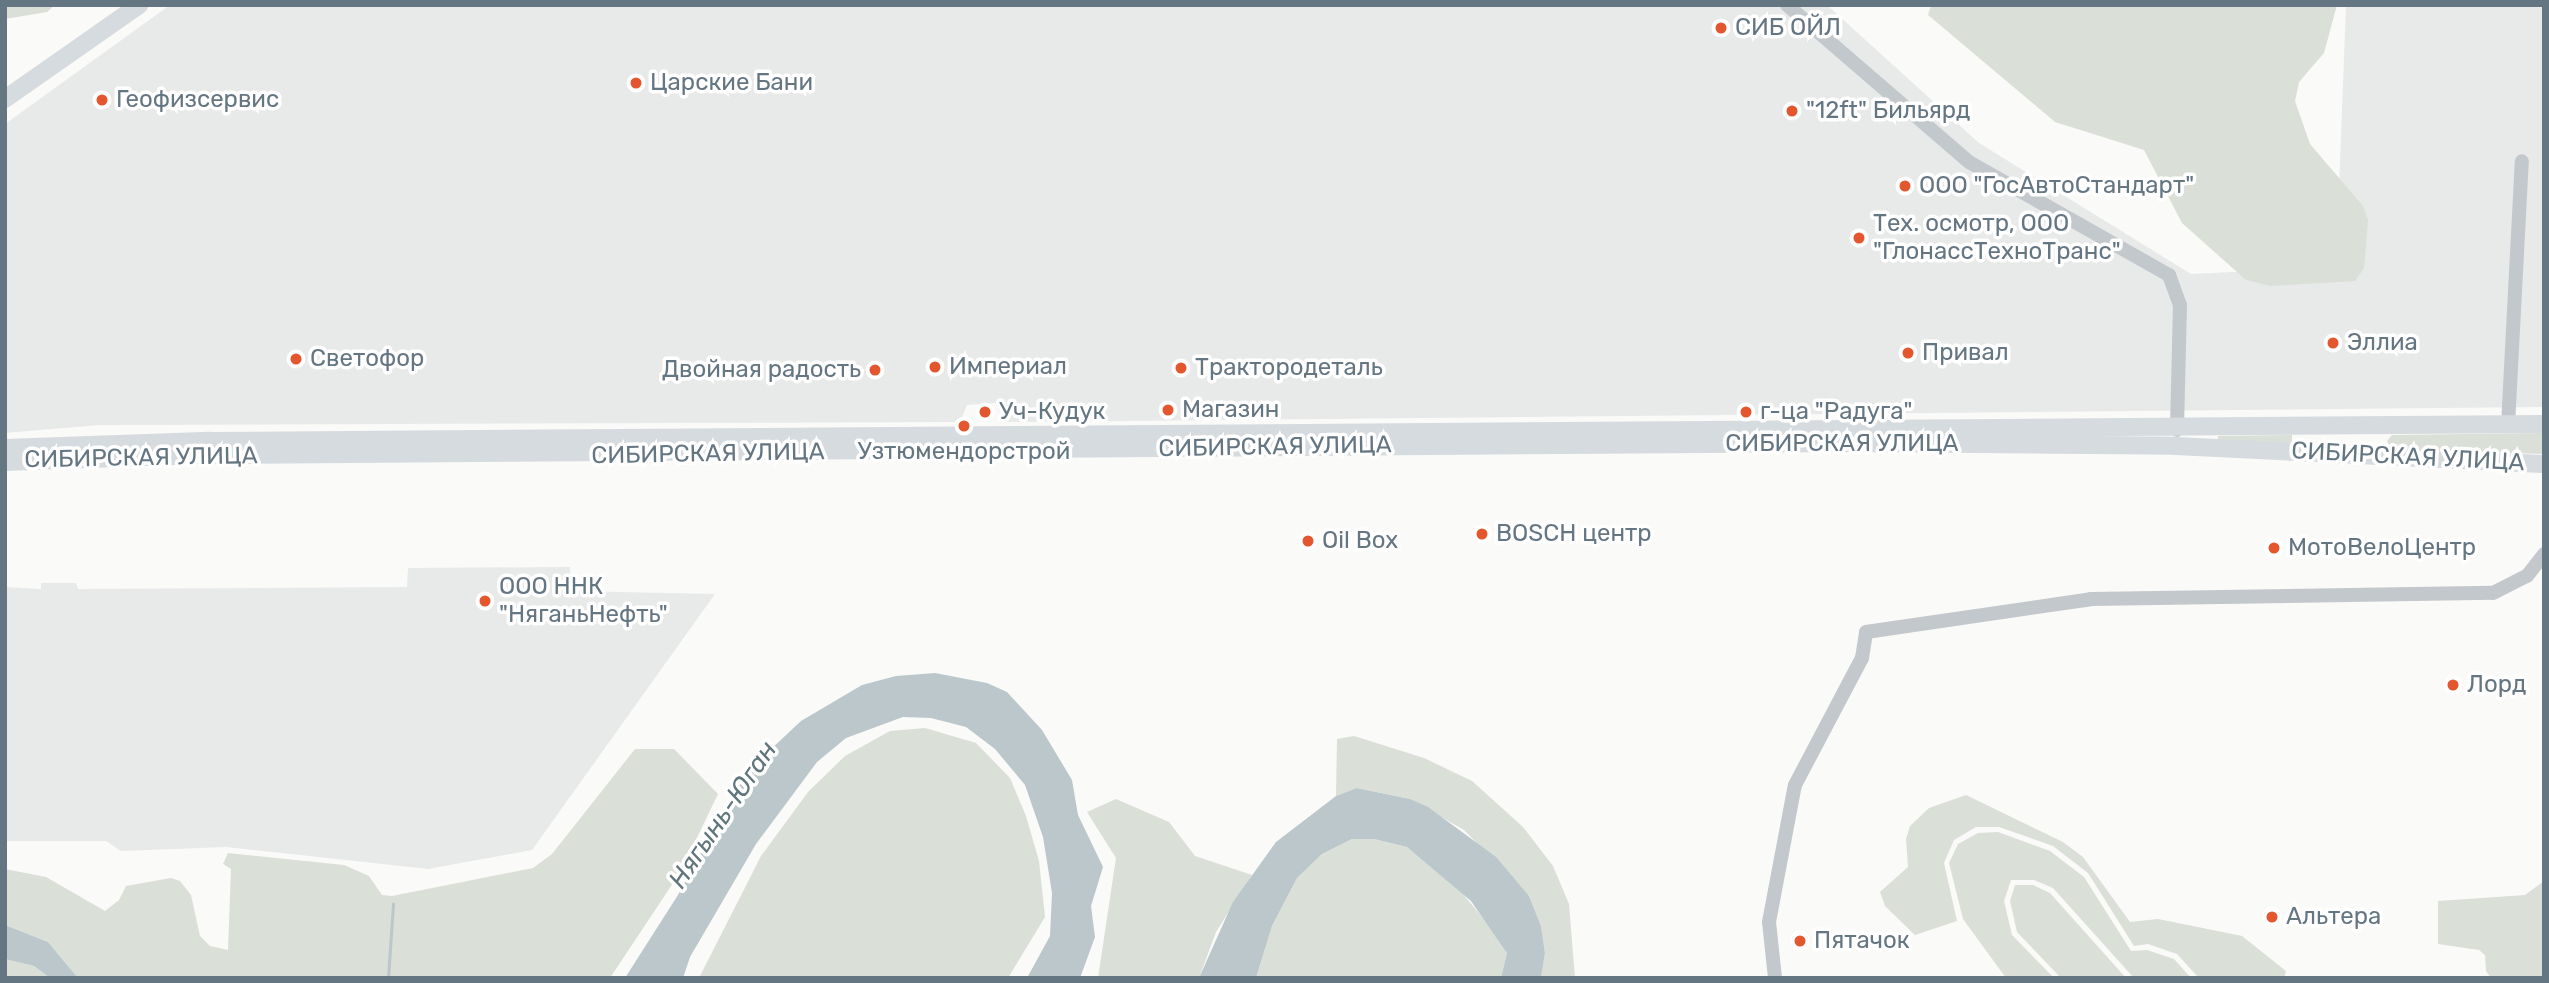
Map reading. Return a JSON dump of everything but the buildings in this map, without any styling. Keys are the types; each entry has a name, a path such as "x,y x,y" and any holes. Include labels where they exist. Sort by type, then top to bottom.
{"main road":[{"path":"5,99 139,5"},
{"name":"СИБИРСКАЯ УЛИЦА","path":"5,462 627,446 1579,438 2176,438 2307,427 2544,424"},
{"path":"2307,427 2313,439 2307,453"},
{"path":"2383,456 2378,440 2385,427"},
{"name":"СИБИРСКАЯ УЛИЦА","path":"2176,438 2307,453 2544,464"},
{"name":"СИБИРСКАЯ УЛИЦА","path":"5,449 99,443 627,446"}],"street":[{"path":"1787,5 1969,162 2039,205 2169,275 2180,305 2176,438"},
{"path":"2508,425 2522,161"},
{"path":"1775,978 1771,910 1796,785 1862,658 1867,632 2091,599 2493,593 2527,576 2544,554"}],"shaded area":[{"path":"5,5 55,5 47,12 5,19"},
{"path":"170,5 1827,5 1979,143 2191,274 2336,267 2346,5 2544,5 2544,407 1005,422 995,403 967,405 960,422 99,425 5,433 5,124"},
{"path":"1931,5 2337,5 2324,53 2299,82 2295,101 2310,144 2363,206 2368,220 2364,268 2355,281 2271,286 2246,280 2182,223 2144,150 2055,122 1928,15"},
{"path":"2544,433 2544,454 2391,449 2387,441 2392,435"},
{"path":"2292,435 2292,445 2218,440 2218,436"},
{"name":"ООО ННК \"НяганьНефть\"","path":"570,567 571,591 715,594 532,850 428,869 226,847 121,851 106,841 5,841 5,587 41,589 41,583 76,583 78,589 407,587 408,568"},
{"path":"925,728 976,743 1010,778 1026,816 1039,861 1045,917 1008,978 699,978 761,856 808,792 845,756 890,731"},
{"path":"1354,736 1424,758 1472,781 1523,827 1553,866 1569,904 1575,978 1541,978 1545,953 1541,926 1529,896 1464,830 1410,799 1358,788 1336,796 1337,739"},
{"path":"635,749 674,749 718,794 681,871 610,978 78,978 48,942 5,925 5,869 46,877 105,911 119,900 126,886 171,878 180,881 191,895 200,936 210,946 228,950 231,869 223,864 228,853 344,865 369,876 382,895 392,896 533,868 552,854"},
{"path":"1966,795 2063,842 2083,857 2130,922 2158,919 2242,936 2286,971 2284,978 2199,978 2177,954 2148,944 2134,946 2088,873 2053,846 1999,827 1976,827 1954,840 1944,863 1957,921 1915,935 1885,906 1880,892 1908,867 1906,839 1910,826 1929,808"},
{"path":"1116,799 1169,822 1195,856 1252,875 1216,932 1199,978 1098,978 1116,858 1087,812"},
{"path":"1998,832 2050,851 2084,877 2131,951 2147,950 2174,959 2191,978 2134,978 2053,888 2034,880 2011,880 2004,901 2012,935 2054,978 2006,978 1963,919 1949,863 1958,844 1978,833"},
{"path":"1352,839 1374,839 1407,847 1451,880 1495,932 1507,953 1501,978 1256,978 1272,926 1297,878 1322,854"},
{"path":"2544,881 2544,978 2491,978 2486,971 2485,955 2479,950 2438,944 2438,901 2525,895"},
{"path":"2015,885 2033,885 2050,893 2126,978 2061,978 2017,932 2010,901"},
{"path":"5,959 34,966 50,978 5,978"}],"water":[{"name":"Нягынь-Юган","path":"935,673 987,683 1007,692 1042,730 1072,780 1078,815 1103,867 1091,906 1095,937 1080,978 1027,978 1050,936 1052,893 1043,837 1025,785 995,749 966,727 931,718 903,717 846,738 817,762 756,844 690,957 683,978 625,978 678,895 733,793 769,751 801,721 862,685 896,676"},
{"path":"1357,788 1410,799 1428,807 1496,857 1529,896 1541,926 1545,953 1541,978 1501,978 1507,953 1471,901 1407,847 1374,839 1352,839 1322,854 1297,878 1272,926 1256,978 1199,978 1233,902 1276,842 1336,796"},
{"path":"5,925 48,942 78,978 50,978 34,966 5,959"}],"waterway":[{"path":"388,978 393,904"}],"place":[{"name":"СИБ ОЙЛ","path":"1721,28"},
{"name":"Царские Бани","path":"636,83"},
{"name":"Геофизсервис","path":"102,100"},
{"name":"\"12ft\" Бильярд","path":"1792,111"},
{"name":"ООО \"ГосАвтоСтандарт\"","path":"1905,186"},
{"name":"Тех. осмотр, ООО \"ГлонассТехноТранс\"","path":"1859,238"},
{"name":"Эллиа","path":"2333,343"},
{"name":"Привал","path":"1908,353"},
{"name":"Светофор","path":"296,359"},
{"name":"Империал","path":"935,367"},
{"name":"Трактородеталь","path":"1181,368"},
{"name":"Двойная радость","path":"875,370"},
{"name":"Магазин","path":"1168,410"},
{"name":"Уч-Кудук","path":"985,412"},
{"name":"г-ца \"Радуга\"","path":"1746,412"},
{"name":"Узтюмендорстрой","path":"964,426"},
{"name":"BOSCH центр","path":"1482,534"},
{"name":"Oil Box","path":"1308,541"},
{"name":"МотоВелоЦентр","path":"2274,548"},
{"name":"ООО ННК \"НяганьНефть\"","path":"485,601"},
{"name":"Лорд","path":"2453,685"},
{"name":"Альтера","path":"2272,917"},
{"name":"Пятачок","path":"1800,941"}]}
